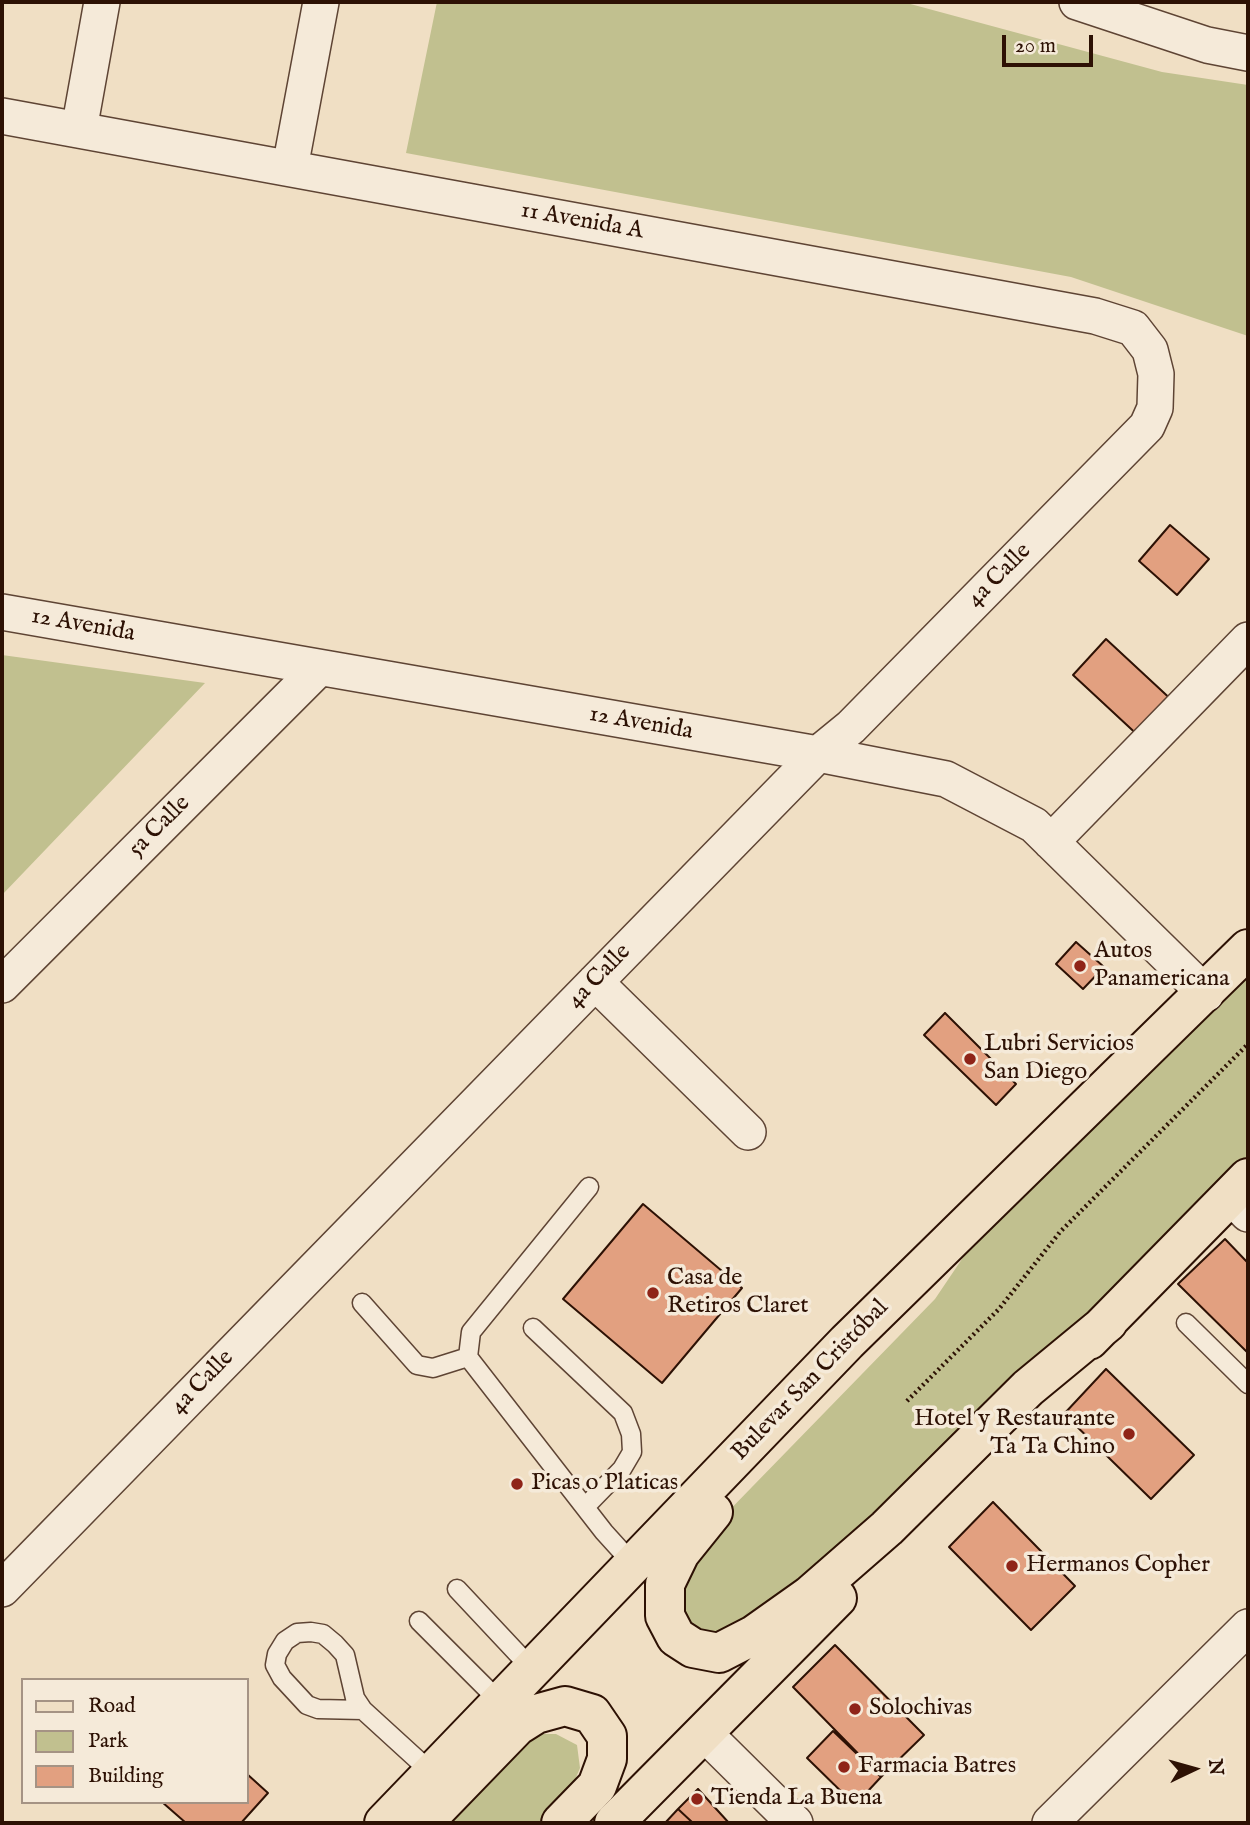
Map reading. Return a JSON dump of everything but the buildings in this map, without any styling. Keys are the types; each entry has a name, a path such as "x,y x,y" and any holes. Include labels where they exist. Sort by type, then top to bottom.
{"main road":[{"name":"Bulevar San Cristóbal","path":"384,1823 992,1197 1206,993 1248,949"},
{"path":"614,1823 1108,1322 1242,1196"},
{"path":"992,1197 938,1279 722,1502 680,1553 665,1584 665,1616 676,1637 693,1648 719,1653 754,1635 808,1596 887,1528 1028,1388 1108,1322"},
{"path":"423,1823 517,1726 536,1714 565,1706 592,1714 607,1735 607,1759 597,1786 561,1823"}],"street":[{"path":"79,130 102,2"},
{"path":"290,168 321,2"},
{"path":"1077,2 1207,45 1248,53"},
{"name":"11 Avenida A","path":"2,116 1095,316 1133,328 1150,350"},
{"name":"4a Calle","path":"2,1589 818,754 851,727 1147,426 1154,408 1156,374 1150,350"},
{"name":"12 Avenida","path":"2,612 818,754 946,779 1034,825 1206,993"},
{"path":"1051,842 1248,640"},
{"name":"5a Calle","path":"2,985 318,669"},
{"path":"595,982 748,1132"},
{"path":"1050,1823 1248,1627"},
{"path":"704,1734 795,1823"}],"lane":[{"path":"589,1187 471,1332 468,1357 604,1532 633,1564"},
{"path":"362,1303 417,1365 433,1368 468,1357"},
{"path":"1186,1323 1248,1384"},
{"path":"533,1328 623,1413 631,1434 632,1452 622,1469 586,1506"},
{"path":"457,1589 532,1669"},
{"path":"419,1620 500,1702"},
{"path":"362,1710 318,1709 307,1705 275,1665 277,1654 285,1641 297,1633 311,1632 323,1634 335,1644 345,1655 355,1698 362,1710 432,1773"}],"path":[{"path":"907,1401 999,1309 1060,1232 1248,1044"}],"green space":[{"path":"437,2 903,2 1162,72 1248,85 1248,336 1071,277 406,153"},
{"path":"2,655 205,683 2,895"},
{"path":"1248,968 1248,1155 1087,1326 903,1498 702,1656 663,1601 715,1525 935,1299 991,1216"},
{"path":"534,1734 556,1734 577,1745 580,1768 568,1796 541,1823 434,1823"}],"place":[{"name":"Autos Panamericana","path":"1080,966"},
{"name":"Lubri Servicios San Diego","path":"970,1059"},
{"name":"Casa de Retiros Claret","path":"653,1293"},
{"name":"Hotel y Restaurante Ta Ta Chino","path":"1129,1434"},
{"name":"Picas o Platicas","path":"517,1484"},
{"name":"Hermanos Copher","path":"1012,1566"},
{"name":"Solochivas","path":"855,1709"},
{"name":"Farmacia Batres","path":"844,1767"},
{"name":"Tienda La Buena","path":"697,1799"}]}
